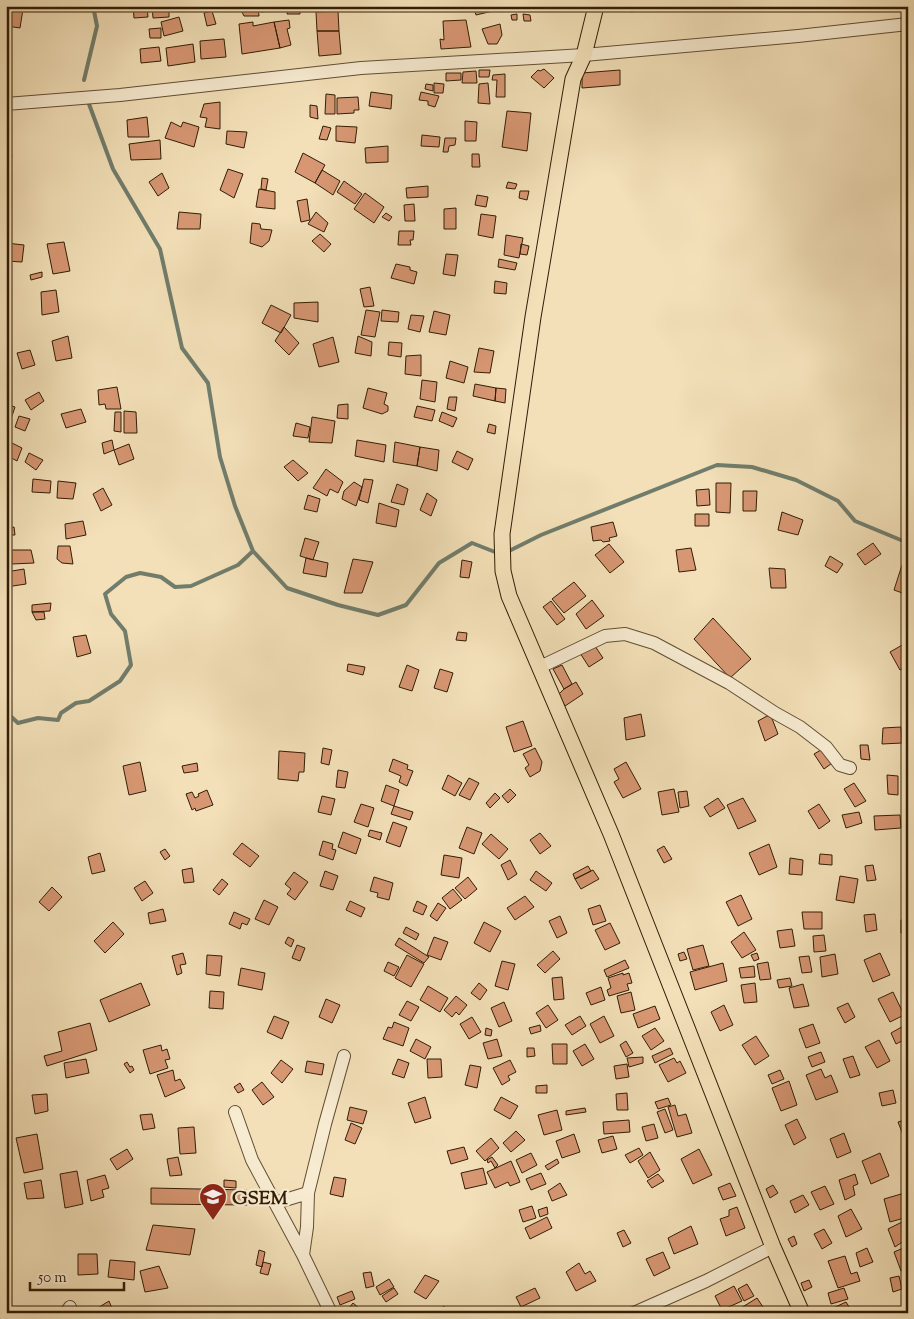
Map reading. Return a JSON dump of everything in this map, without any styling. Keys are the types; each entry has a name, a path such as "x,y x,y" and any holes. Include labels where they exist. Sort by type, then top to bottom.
{"main road":[{"path":"596,6 584,55 573,79 533,317 502,534 503,571 508,596 540,667 650,930 773,1247 802,1313"}],"street":[{"path":"6,104 120,95 361,68 584,55 908,24"},
{"path":"540,667 605,636 625,634 654,643 729,683 774,713 800,727 826,747 840,764 850,768"},
{"path":"303,1255 307,1227 308,1193 344,1056"},
{"path":"235,1112 252,1160 276,1202 331,1313"},
{"path":"276,1202 308,1193"},
{"path":"634,1313 706,1281 773,1247"}],"building":[{"path":"133,6 147,6 148,17 134,18"},
{"path":"152,6 169,6 169,17 153,18"},
{"path":"242,6 258,6 259,16 244,16 241,10"},
{"path":"260,6 269,6 270,11 261,12"},
{"path":"288,6 300,6 300,14 287,14"},
{"path":"473,6 495,6 497,10 476,15"},
{"path":"631,6 670,6 631,12"},
{"path":"6,7 23,9 20,28 6,27"},
{"path":"212,11 216,24 207,26 204,13"},
{"path":"338,11 339,31 317,31 316,12"},
{"path":"517,14 517,20 512,20 511,15"},
{"path":"523,14 530,15 531,21 524,21"},
{"path":"179,17 183,31 164,36 161,22"},
{"path":"289,20 290,28 287,29 291,45 280,48 274,22"},
{"path":"466,20 471,47 441,49 440,39 444,40 443,21"},
{"path":"253,22 253,26 274,22 280,48 242,54 239,24"},
{"path":"500,24 502,35 497,44 488,44 482,29"},
{"path":"6,28 8,28 9,46 6,46"},
{"path":"161,28 161,38 150,38 149,29"},
{"path":"317,31 339,31 341,54 319,56"},
{"path":"224,39 226,57 201,59 200,41"},
{"path":"193,44 195,62 168,66 166,48"},
{"path":"159,47 161,61 141,63 140,49"},
{"path":"6,48 8,48 10,67 6,67"},
{"path":"544,69 554,78 544,88 531,77 538,70"},
{"path":"479,70 490,70 489,77 479,77"},
{"path":"620,70 620,85 582,88 582,73"},
{"path":"6,71 9,71 10,84 6,84"},
{"path":"476,71 477,83 462,83 463,72"},
{"path":"446,73 461,73 461,80 446,81"},
{"path":"505,74 505,97 496,97 497,80 492,80 493,75"},
{"path":"434,83 444,84 443,93 434,93"},
{"path":"488,83 490,104 478,103 479,84"},
{"path":"426,84 433,85 433,91 425,89"},
{"path":"371,92 392,95 391,109 369,106"},
{"path":"421,92 439,96 435,107 428,105 428,101 419,100"},
{"path":"326,94 335,95 335,114 325,114"},
{"path":"358,97 359,110 354,110 354,113 337,114 337,98"},
{"path":"220,102 220,129 205,127 207,118 200,117 204,104"},
{"path":"310,105 317,106 318,119 310,117"},
{"path":"507,111 531,113 527,151 502,147"},
{"path":"147,117 149,137 128,137 127,120"},
{"path":"465,121 477,122 476,141 465,141"},
{"path":"171,122 181,127 183,122 199,127 194,147 165,138"},
{"path":"323,126 331,128 327,140 319,139"},
{"path":"336,126 357,127 355,143 336,141"},
{"path":"227,131 247,132 244,148 226,144"},
{"path":"422,135 440,137 439,147 421,146"},
{"path":"445,138 456,138 455,145 449,146 448,152 443,152"},
{"path":"6,139 8,139 12,157 6,158"},
{"path":"160,140 161,159 131,160 129,144"},
{"path":"388,146 388,162 366,163 365,148"},
{"path":"303,153 325,165 315,183 295,172"},
{"path":"472,154 479,154 480,167 472,167"},
{"path":"228,169 243,174 234,198 220,190"},
{"path":"322,170 340,181 333,195 315,183"},
{"path":"162,173 169,188 158,196 149,182"},
{"path":"262,178 268,179 266,190 261,189"},
{"path":"344,181 362,194 355,204 337,192"},
{"path":"508,182 517,184 515,189 506,188"},
{"path":"428,186 428,197 407,198 406,188"},
{"path":"259,189 275,192 275,209 256,207"},
{"path":"520,191 529,191 527,200 519,198"},
{"path":"365,193 384,207 374,223 354,209"},
{"path":"477,195 488,197 486,207 475,205"},
{"path":"307,199 310,220 301,222 297,201"},
{"path":"414,204 415,221 405,221 404,205"},
{"path":"456,208 456,229 444,229 444,209"},
{"path":"179,212 201,214 200,229 177,229"},
{"path":"316,212 328,223 324,232 308,224"},
{"path":"386,213 392,217 389,221 382,217"},
{"path":"481,214 496,216 493,238 478,235"},
{"path":"252,223 260,224 261,229 272,230 269,241 262,247 250,243"},
{"path":"399,231 414,231 413,240 410,240 411,245 398,245"},
{"path":"320,234 331,244 324,252 312,241"},
{"path":"506,235 523,238 519,258 504,255"},
{"path":"64,242 70,271 53,274 47,244"},
{"path":"6,243 24,245 22,262 6,261"},
{"path":"521,244 529,246 527,255 520,254"},
{"path":"446,254 458,255 455,276 443,274"},
{"path":"499,259 517,263 515,270 498,267"},
{"path":"396,264 410,267 410,270 417,272 414,284 391,278"},
{"path":"42,272 42,277 31,280 30,275"},
{"path":"495,281 507,283 506,294 494,293"},
{"path":"370,287 374,306 364,307 360,289"},
{"path":"56,290 59,312 42,315 41,292"},
{"path":"318,302 318,322 294,318 294,303"},
{"path":"271,305 291,315 281,333 262,323"},
{"path":"366,310 380,312 375,337 361,335"},
{"path":"382,310 399,312 398,322 381,321"},
{"path":"434,311 450,315 446,335 429,332"},
{"path":"411,315 424,316 420,332 408,329"},
{"path":"284,327 299,343 289,355 275,341"},
{"path":"68,336 72,358 56,361 52,341"},
{"path":"358,336 372,342 371,356 355,353"},
{"path":"333,337 339,362 319,367 313,344"},
{"path":"389,342 402,343 401,357 388,355"},
{"path":"479,348 494,351 490,373 474,372"},
{"path":"30,350 35,365 22,369 17,353"},
{"path":"421,355 421,376 405,374 406,356"},
{"path":"6,358 12,367 6,369"},
{"path":"450,361 468,367 464,383 446,378"},
{"path":"422,380 437,382 435,402 420,399"},
{"path":"475,384 496,388 495,401 473,396"},
{"path":"117,387 121,409 106,409 105,404 99,405 98,390"},
{"path":"368,388 387,393 384,404 388,406 388,411 382,414 363,408"},
{"path":"496,388 506,389 505,403 495,401"},
{"path":"39,392 44,401 31,410 25,400"},
{"path":"449,397 457,397 455,411 447,409"},
{"path":"6,404 15,407 10,422 6,421"},
{"path":"348,404 348,419 337,418 338,405"},
{"path":"417,406 435,410 432,421 414,417"},
{"path":"81,409 86,422 66,428 61,414"},
{"path":"124,411 136,412 137,433 124,433"},
{"path":"115,412 121,412 121,432 114,431"},
{"path":"442,412 457,418 453,427 439,421"},
{"path":"19,416 30,419 25,431 15,427"},
{"path":"312,417 335,421 332,443 309,442"},
{"path":"296,423 310,427 308,438 293,436"},
{"path":"489,424 496,426 495,434 487,432"},
{"path":"112,440 114,450 104,454 102,443"},
{"path":"357,440 386,445 384,462 355,456"},
{"path":"8,441 22,448 17,461 6,455"},
{"path":"395,442 420,447 417,466 393,462"},
{"path":"129,444 134,459 119,465 114,450"},
{"path":"420,447 439,450 437,471 417,466"},
{"path":"457,451 473,459 468,470 452,462"},
{"path":"29,453 43,460 36,470 25,462"},
{"path":"293,460 308,473 298,481 284,467"},
{"path":"326,469 343,482 338,493 330,489 327,496 313,488"},
{"path":"33,479 51,481 50,493 32,492"},
{"path":"364,479 373,480 368,503 359,500"},
{"path":"58,481 76,483 73,499 57,498"},
{"path":"354,482 362,487 356,506 342,499 344,491"},
{"path":"716,483 731,483 730,513 716,512"},
{"path":"397,484 408,489 404,505 391,502"},
{"path":"103,488 112,505 101,511 93,494"},
{"path":"709,489 710,505 697,506 696,490"},
{"path":"743,491 757,491 756,511 743,511"},
{"path":"427,493 437,500 431,516 420,510"},
{"path":"308,495 320,499 317,512 304,509"},
{"path":"379,503 399,510 396,527 376,523"},
{"path":"782,512 803,520 798,535 778,530"},
{"path":"695,514 709,514 709,526 695,526"},
{"path":"83,521 86,535 66,539 65,524"},
{"path":"613,522 617,536 609,538 610,541 593,541 591,527"},
{"path":"14,527 15,535 6,535 6,529"},
{"path":"305,538 319,542 313,560 300,556"},
{"path":"873,543 881,554 865,565 857,554"},
{"path":"609,544 624,562 610,573 595,555"},
{"path":"58,546 70,546 73,564 62,563 57,559"},
{"path":"691,548 696,570 679,572 676,550"},
{"path":"12,550 31,550 34,563 12,564"},
{"path":"830,556 843,564 837,573 825,566"},
{"path":"306,558 328,563 326,577 303,573"},
{"path":"353,559 373,562 362,593 344,593"},
{"path":"462,560 472,562 469,578 460,577"},
{"path":"902,565 908,567 908,595 894,590"},
{"path":"769,568 785,569 786,588 771,588"},
{"path":"24,569 26,584 6,587 6,572"},
{"path":"574,582 586,596 564,613 552,599"},
{"path":"592,600 604,616 586,629 576,614"},
{"path":"551,601 565,619 557,625 543,607"},
{"path":"51,603 50,611 32,612 32,605"},
{"path":"32,612 44,612 45,619 36,620"},
{"path":"713,618 751,659 730,678 694,639"},
{"path":"458,632 467,633 466,641 456,640"},
{"path":"86,635 91,653 77,657 73,637"},
{"path":"904,644 908,652 908,666 900,670 890,652"},
{"path":"595,646 603,658 589,667 580,653"},
{"path":"348,664 365,667 363,675 347,671"},
{"path":"407,665 419,670 412,691 399,687"},
{"path":"562,665 572,684 564,689 553,669"},
{"path":"440,669 453,673 447,692 434,688"},
{"path":"576,682 583,694 565,706 558,695"},
{"path":"641,714 645,736 626,740 624,718"},
{"path":"771,716 778,734 765,741 758,721"},
{"path":"523,721 532,746 514,752 506,727"},
{"path":"901,727 902,743 882,744 883,728"},
{"path":"860,745 868,745 870,760 861,759"},
{"path":"826,747 835,761 824,769 814,754"},
{"path":"323,748 332,750 329,765 321,763"},
{"path":"535,748 542,762 540,771 530,777 525,768 529,765 523,754"},
{"path":"279,751 305,753 304,772 299,772 298,781 278,779"},
{"path":"393,759 408,765 407,769 413,771 407,786 399,782 401,776 389,771"},
{"path":"140,762 146,791 129,795 123,766"},
{"path":"626,762 641,789 623,798 614,782 619,779 614,769"},
{"path":"197,763 198,771 184,773 182,766"},
{"path":"338,770 348,772 345,788 336,787"},
{"path":"448,775 462,783 455,796 442,789"},
{"path":"887,775 898,776 898,795 888,794"},
{"path":"469,778 479,783 470,800 459,795"},
{"path":"854,783 866,801 855,807 844,789"},
{"path":"386,785 399,790 394,806 381,801"},
{"path":"510,789 516,795 508,803 502,796"},
{"path":"674,789 679,812 662,815 658,792"},
{"path":"207,790 213,805 196,811 195,808 192,810 186,794 192,792 195,798 199,796 198,794"},
{"path":"687,791 689,806 680,808 678,792"},
{"path":"495,793 500,798 490,808 486,803"},
{"path":"322,796 335,799 331,815 318,812"},
{"path":"718,798 725,808 710,817 704,807"},
{"path":"743,798 756,821 738,829 727,805"},
{"path":"361,804 374,808 368,827 354,822"},
{"path":"819,804 830,821 819,829 808,811"},
{"path":"394,806 413,812 410,820 391,814"},
{"path":"859,812 862,823 846,828 842,815"},
{"path":"900,815 901,828 875,830 874,816"},
{"path":"393,822 407,827 400,847 386,842"},
{"path":"467,827 482,833 474,854 459,848"},
{"path":"370,830 382,833 380,840 368,836"},
{"path":"343,832 361,839 356,854 338,847"},
{"path":"540,833 551,846 540,854 530,840"},
{"path":"491,834 508,849 499,859 482,844"},
{"path":"323,841 333,844 332,849 336,850 333,860 319,855"},
{"path":"242,843 259,856 250,867 233,854"},
{"path":"769,844 777,867 759,875 749,853"},
{"path":"664,846 672,859 664,863 657,850"},
{"path":"165,849 170,856 165,860 160,852"},
{"path":"100,853 105,871 92,874 88,857"},
{"path":"820,854 832,855 832,865 819,864"},
{"path":"444,855 462,858 459,878 441,875"},
{"path":"790,858 803,860 802,875 789,874"},
{"path":"510,860 517,874 508,880 501,865"},
{"path":"873,865 876,880 867,881 865,866"},
{"path":"588,866 591,871 575,879 573,874"},
{"path":"192,868 194,882 184,883 182,870"},
{"path":"593,870 599,879 581,889 575,879"},
{"path":"325,871 338,876 333,890 320,886"},
{"path":"536,871 552,883 546,891 530,880"},
{"path":"294,872 308,882 295,900 287,894 291,889 285,884"},
{"path":"840,876 858,879 854,903 836,900"},
{"path":"374,877 393,883 389,900 377,897 378,893 370,891"},
{"path":"468,877 477,889 465,899 455,888"},
{"path":"222,879 228,884 219,895 213,890"},
{"path":"145,881 153,893 142,901 134,888"},
{"path":"52,887 62,897 49,911 39,902"},
{"path":"453,889 462,900 450,909 442,898"},
{"path":"741,895 752,919 738,926 726,902"},
{"path":"525,896 534,907 515,920 507,908"},
{"path":"264,900 278,907 269,925 255,919"},
{"path":"350,901 365,908 361,917 346,910"},
{"path":"417,901 427,906 423,915 413,911"},
{"path":"438,903 446,908 437,921 430,916"},
{"path":"600,905 606,921 593,925 588,909"},
{"path":"163,909 166,921 150,924 148,913"},
{"path":"234,912 250,919 247,925 242,923 240,929 229,924"},
{"path":"802,912 822,912 822,929 804,929"},
{"path":"875,914 877,930 866,932 864,915"},
{"path":"560,916 567,933 557,938 549,921"},
{"path":"908,919 908,932 901,933 901,920"},
{"path":"113,922 124,934 105,953 94,941"},
{"path":"484,922 501,931 490,952 474,943"},
{"path":"610,923 620,943 605,950 595,930"},
{"path":"406,927 419,934 416,940 403,933"},
{"path":"792,929 795,946 780,948 777,931"},
{"path":"744,932 756,950 742,958 731,942"},
{"path":"824,935 826,951 814,952 813,936"},
{"path":"288,937 294,940 291,947 285,943"},
{"path":"434,937 448,942 441,960 427,955"},
{"path":"399,938 429,957 424,963 395,945"},
{"path":"297,945 305,948 300,961 292,958"},
{"path":"703,945 709,966 693,970 687,949"},
{"path":"553,951 560,959 545,973 537,965"},
{"path":"684,952 687,959 680,961 678,954"},
{"path":"183,953 186,964 180,965 182,973 177,975 172,956"},
{"path":"757,953 759,959 754,961 751,955"},
{"path":"880,953 890,975 873,982 864,960"},
{"path":"835,954 838,974 822,977 820,957"},
{"path":"207,955 222,956 220,976 206,974"},
{"path":"407,955 424,964 411,987 395,978"},
{"path":"809,956 812,972 802,973 799,957"},
{"path":"625,960 629,968 607,977 604,970"},
{"path":"502,961 515,964 508,990 495,986"},
{"path":"388,962 399,967 394,976 384,971"},
{"path":"768,962 771,979 760,980 757,964"},
{"path":"723,963 727,981 695,990 690,972"},
{"path":"754,966 755,977 741,978 739,968"},
{"path":"241,968 265,973 262,990 238,985"},
{"path":"623,973 623,975 629,973 632,983 627,984 629,990 609,996 607,990 611,988 608,978"},
{"path":"562,977 564,999 554,1000 552,978"},
{"path":"790,978 792,986 779,988 777,980"},
{"path":"141,983 150,1005 109,1022 100,1000"},
{"path":"479,983 487,990 480,1000 471,993"},
{"path":"755,983 757,1002 744,1003 741,985"},
{"path":"803,984 809,1006 794,1008 789,988"},
{"path":"428,986 448,998 440,1012 420,1000"},
{"path":"601,987 605,1000 591,1005 586,993"},
{"path":"210,991 224,992 223,1009 209,1008"},
{"path":"631,992 635,1010 621,1013 617,996"},
{"path":"893,992 904,1015 890,1022 878,999"},
{"path":"456,996 467,1005 459,1015 456,1012 452,1017 444,1010"},
{"path":"326,999 340,1005 332,1023 319,1017"},
{"path":"407,1001 419,1007 411,1021 399,1015"},
{"path":"504,1002 512,1021 499,1027 491,1008"},
{"path":"848,1003 855,1017 845,1023 837,1008"},
{"path":"548,1005 558,1020 546,1028 536,1013"},
{"path":"724,1005 733,1025 720,1031 711,1012"},
{"path":"655,1006 660,1019 638,1028 633,1014"},
{"path":"274,1016 289,1022 282,1039 267,1032"},
{"path":"580,1016 586,1026 572,1035 565,1025"},
{"path":"604,1016 614,1036 600,1043 590,1024"},
{"path":"472,1017 481,1032 469,1039 460,1024"},
{"path":"394,1022 409,1028 403,1046 383,1039 388,1027 392,1028"},
{"path":"90,1023 97,1050 47,1066 44,1056 62,1051 58,1032"},
{"path":"813,1024 820,1043 806,1048 799,1029"},
{"path":"907,1024 908,1038 896,1044 891,1033"},
{"path":"540,1025 541,1031 531,1034 529,1028"},
{"path":"486,1028 492,1030 491,1036 485,1035"},
{"path":"655,1028 664,1041 651,1050 642,1036"},
{"path":"756,1036 769,1056 755,1065 742,1045"},
{"path":"416,1039 431,1047 425,1059 410,1051"},
{"path":"497,1039 502,1056 488,1059 483,1043"},
{"path":"879,1040 890,1061 877,1068 865,1047"},
{"path":"626,1041 633,1053 626,1057 620,1045"},
{"path":"552,1044 567,1044 567,1064 553,1064"},
{"path":"585,1044 594,1059 582,1066 573,1051"},
{"path":"161,1045 162,1051 167,1049 170,1059 165,1060 168,1068 150,1074 143,1050"},
{"path":"527,1048 534,1048 535,1056 527,1057"},
{"path":"670,1048 673,1054 655,1063 652,1056"},
{"path":"821,1052 825,1062 812,1067 808,1057"},
{"path":"853,1056 860,1075 850,1078 843,1059"},
{"path":"643,1057 643,1063 629,1067 627,1058"},
{"path":"674,1058 677,1063 680,1061 686,1073 668,1082 659,1065"},
{"path":"86,1059 89,1073 66,1078 64,1063"},
{"path":"398,1059 409,1063 404,1078 392,1074"},
{"path":"427,1059 441,1059 442,1077 428,1078"},
{"path":"281,1060 293,1069 282,1083 271,1073"},
{"path":"510,1060 516,1072 508,1076 510,1080 502,1085 493,1068"},
{"path":"307,1061 324,1064 322,1075 305,1072"},
{"path":"127,1062 134,1070 130,1073 124,1064"},
{"path":"627,1064 629,1077 616,1079 614,1066"},
{"path":"470,1065 481,1067 477,1088 465,1085"},
{"path":"821,1069 825,1078 831,1075 838,1092 816,1100 806,1075"},
{"path":"173,1070 175,1081 180,1079 185,1088 165,1097 157,1075"},
{"path":"780,1070 784,1079 772,1084 768,1075"},
{"path":"789,1081 797,1105 781,1111 772,1088"},
{"path":"262,1082 274,1097 263,1105 252,1090"},
{"path":"240,1083 244,1090 238,1093 234,1087"},
{"path":"547,1085 547,1093 536,1093 536,1086"},
{"path":"893,1090 896,1103 882,1106 879,1093"},
{"path":"627,1093 628,1110 617,1110 616,1094"},
{"path":"47,1094 48,1111 35,1114 32,1095"},
{"path":"425,1097 431,1118 415,1123 408,1103"},
{"path":"501,1097 518,1106 510,1119 494,1110"},
{"path":"668,1098 671,1105 658,1109 655,1102"},
{"path":"675,1105 678,1116 686,1114 692,1133 677,1137 668,1107"},
{"path":"350,1107 367,1111 363,1124 347,1120"},
{"path":"585,1108 586,1112 566,1115 566,1111"},
{"path":"665,1109 673,1130 665,1133 657,1112"},
{"path":"557,1110 562,1130 544,1135 538,1115"},
{"path":"152,1114 155,1128 143,1130 140,1115"},
{"path":"797,1119 806,1138 794,1145 785,1125"},
{"path":"908,1119 908,1139 905,1140 898,1122"},
{"path":"629,1120 630,1132 604,1134 603,1122"},
{"path":"351,1123 362,1128 355,1144 345,1140"},
{"path":"654,1124 658,1138 646,1141 642,1127"},
{"path":"194,1127 196,1153 180,1154 178,1128"},
{"path":"516,1131 525,1140 511,1152 503,1143"},
{"path":"844,1133 851,1152 837,1158 830,1139"},
{"path":"37,1134 43,1169 24,1173 16,1138"},
{"path":"574,1134 580,1152 562,1158 556,1141"},
{"path":"613,1136 617,1149 602,1153 598,1140"},
{"path":"491,1138 499,1148 485,1161 476,1151"},
{"path":"464,1147 468,1159 451,1164 447,1151"},
{"path":"639,1148 643,1155 630,1163 625,1155"},
{"path":"127,1149 133,1159 117,1170 110,1159"},
{"path":"699,1149 712,1175 693,1184 681,1159"},
{"path":"650,1152 660,1170 648,1178 638,1161"},
{"path":"531,1153 537,1165 522,1173 516,1160"},
{"path":"880,1153 889,1176 871,1184 862,1161"},
{"path":"178,1157 182,1175 170,1176 167,1159"},
{"path":"492,1157 498,1165 495,1168 491,1161 488,1163 487,1160"},
{"path":"557,1159 559,1163 548,1170 545,1166"},
{"path":"511,1161 520,1182 510,1186 508,1182 495,1188 487,1172"},
{"path":"483,1168 487,1184 465,1189 461,1173"},
{"path":"77,1171 83,1204 65,1208 60,1174"},
{"path":"541,1173 546,1184 531,1190 526,1179"},
{"path":"658,1174 664,1181 652,1188 647,1181"},
{"path":"855,1174 858,1184 853,1186 855,1195 845,1200 839,1180"},
{"path":"105,1175 109,1188 102,1190 104,1197 91,1201 87,1180"},
{"path":"334,1177 346,1179 343,1197 330,1194"},
{"path":"41,1180 44,1198 27,1199 24,1183"},
{"path":"224,1180 236,1181 236,1188 224,1187"},
{"path":"560,1183 567,1195 552,1201 548,1191"},
{"path":"730,1183 736,1196 723,1200 718,1188"},
{"path":"773,1185 778,1193 770,1198 766,1189"},
{"path":"825,1186 834,1204 820,1210 811,1192"},
{"path":"151,1188 247,1190 247,1205 151,1204"},
{"path":"908,1192 908,1217 890,1222 884,1199"},
{"path":"803,1195 809,1205 795,1213 790,1201"},
{"path":"532,1206 536,1218 523,1222 519,1210"},
{"path":"547,1207 548,1214 540,1217 538,1210"},
{"path":"737,1207 745,1228 726,1236 720,1219 729,1216 729,1210"},
{"path":"851,1209 862,1229 846,1237 838,1216"},
{"path":"547,1217 552,1228 530,1239 525,1228"},
{"path":"902,1222 908,1238 895,1247 888,1229"},
{"path":"153,1225 195,1229 190,1255 146,1250"},
{"path":"691,1226 698,1244 674,1254 668,1238"},
{"path":"824,1229 832,1243 822,1249 814,1234"},
{"path":"624,1230 631,1243 623,1247 617,1233"},
{"path":"794,1236 797,1244 792,1247 788,1239"},
{"path":"908,1246 908,1268 901,1271 894,1252"},
{"path":"867,1248 873,1262 860,1267 856,1253"},
{"path":"259,1250 265,1252 262,1267 256,1265"},
{"path":"663,1252 670,1268 654,1276 646,1259"},
{"path":"78,1254 97,1254 98,1274 78,1275"},
{"path":"845,1256 851,1274 857,1272 860,1281 838,1288 828,1261"},
{"path":"110,1260 135,1262 134,1280 108,1277"},
{"path":"263,1262 271,1264 268,1275 260,1273"},
{"path":"579,1263 585,1274 590,1271 596,1281 576,1291 566,1272"},
{"path":"159,1266 168,1288 145,1292 140,1271"},
{"path":"371,1272 374,1286 366,1288 363,1273"},
{"path":"425,1275 439,1281 426,1299 414,1292"},
{"path":"899,1276 902,1289 893,1292 890,1278"},
{"path":"389,1279 394,1287 380,1295 376,1287"},
{"path":"809,1280 812,1287 804,1291 801,1283"},
{"path":"747,1284 754,1296 744,1301 738,1289"},
{"path":"734,1286 742,1301 722,1310 715,1296"},
{"path":"394,1288 398,1294 386,1302 382,1296"},
{"path":"535,1288 540,1298 521,1307 516,1297"},
{"path":"844,1288 848,1299 831,1304 828,1293"},
{"path":"352,1291 355,1299 340,1305 337,1297"},
{"path":"757,1298 767,1313 733,1313"},
{"path":"109,1301 114,1313 97,1313 96,1309"},
{"path":"846,1302 853,1313 833,1313 831,1309"},
{"path":"353,1303 359,1308 355,1313 349,1308"},
{"path":"444,1306 448,1313 435,1313"},
{"path":"896,1308 897,1313 882,1313 882,1309"}],"waterway":[{"path":"84,80 97,26 93,6"},
{"path":"6,712 18,723 38,718 58,720 61,713 76,703 89,701 120,681 131,665 125,631 111,614 105,594 126,577 140,573 161,577 175,587 191,586 238,565 253,551 235,506 220,457 208,383 182,348 160,249 113,169 89,104"},
{"path":"509,551 541,535 717,465 752,467 796,480 838,501 855,521 908,543"},
{"path":"253,551 287,588 338,605 378,615 406,605 439,563 472,543 495,552"}],"place":[{"name":"GSEM","path":"213,1221"}]}
